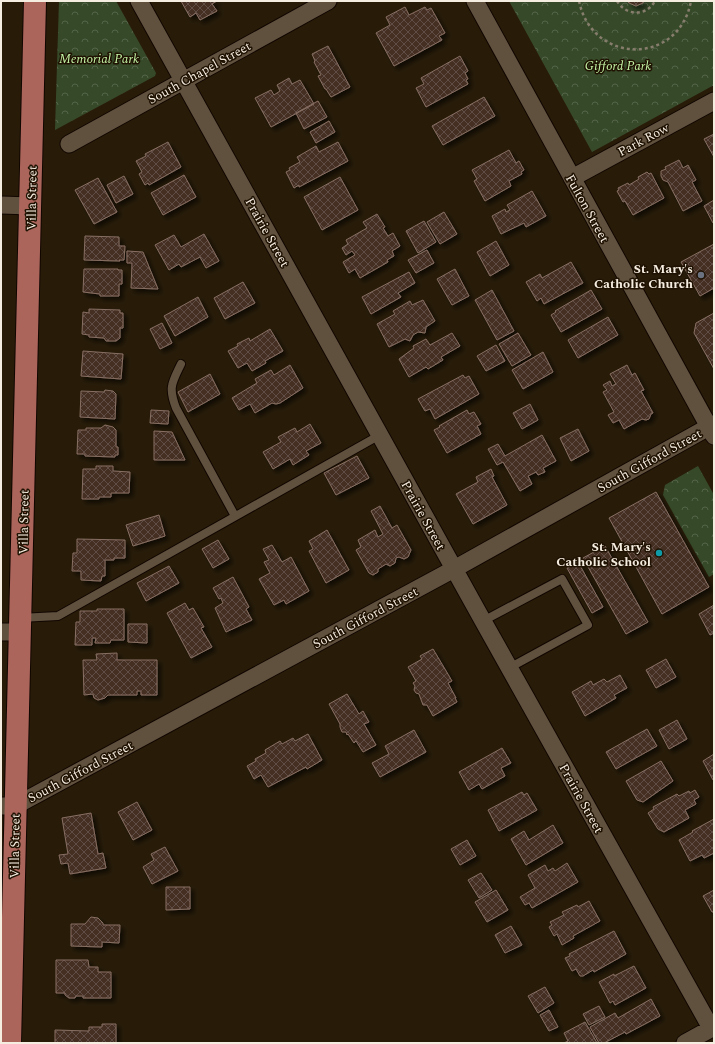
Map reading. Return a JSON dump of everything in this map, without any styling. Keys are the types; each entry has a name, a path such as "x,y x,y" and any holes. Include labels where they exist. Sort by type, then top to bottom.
{"main road":[{"name":"Villa Street","path":"10,1043 8,806 31,206 35,1"}],"street":[{"name":"Prairie Street","path":"139,1 509,668 713,1027"},
{"name":"South Chapel Street","path":"70,144 328,1"},
{"name":"Fulton Street","path":"475,1 712,429"},
{"name":"Park Row","path":"572,178 714,101"},
{"path":"1,205 31,206"},
{"name":"South Gifford Street","path":"8,806 454,569 712,429"},
{"path":"685,1043 713,1027"}],"lane":[{"path":"181,364 171,384 171,396 176,408 235,516"},
{"path":"14,627 58,616 380,435"},
{"path":"483,621 562,579 588,625 509,668"}],"path":[{"path":"579,1 585,20 598,36 616,47 637,50 656,46 666,41 674,34 686,18 691,1"},
{"path":"617,1 629,12 635,13 647,10 655,1"}],"green space":[{"name":"Memorial Park","path":"59,1 116,1 156,73 155,76 55,130"},
{"name":"Gifford Park","path":"509,1 714,1 714,85 592,152"},
{"path":"698,466 714,495 714,574 709,577 663,495 665,485"}],"building":[{"path":"181,1 217,1 212,4 217,11 200,20 196,13 190,17"},
{"path":"627,1 644,1 636,6"},
{"path":"405,7 409,15 425,7 427,10 431,8 445,33 439,36 442,40 394,66 376,33 390,25 386,17"},
{"path":"328,46 350,87 331,97 318,76 321,75 314,62 315,61 312,54"},
{"path":"460,56 468,71 465,73 468,79 466,80 468,84 426,107 416,88 424,84 421,78"},
{"path":"289,78 292,84 300,80 314,104 271,127 255,98 271,90 274,95 280,91 277,85"},
{"path":"484,97 495,116 443,145 432,126"},
{"path":"318,101 327,117 304,129 296,113"},
{"path":"329,121 335,132 316,143 310,132"},
{"path":"714,134 714,157 704,139"},
{"path":"168,142 181,167 149,185 148,183 145,185 139,174 142,172 136,161 146,156 145,154"},
{"path":"338,142 348,161 299,187 299,185 294,188 286,172 290,170 289,168 300,162 297,157 316,146 319,152"},
{"path":"509,150 516,163 519,161 524,170 521,172 522,174 509,181 511,186 485,201 474,181 477,179 472,170"},
{"path":"679,160 683,168 688,165 696,180 692,182 702,201 683,211 668,182 663,180 661,176 661,171 666,169 665,167"},
{"path":"647,172 649,174 651,173 664,198 633,215 617,191 619,190 618,188 628,183 629,185 639,179 638,177"},
{"path":"184,175 196,197 163,215 151,193"},
{"path":"124,176 133,194 116,203 107,185"},
{"path":"340,177 358,210 322,230 304,197"},
{"path":"98,178 117,212 94,224 75,190"},
{"path":"532,191 546,216 526,227 524,223 501,234 492,216 505,209 506,212 510,210 507,205"},
{"path":"714,200 714,223 713,223 704,206"},
{"path":"444,212 457,234 440,244 427,222"},
{"path":"377,214 385,227 383,228 388,236 393,233 400,246 392,251 394,256 387,260 388,262 360,278 355,269 349,273 343,262 355,255 352,251 346,255 342,248 348,244 346,240 367,228 363,222"},
{"path":"424,221 436,242 418,253 406,231"},
{"path":"204,234 219,261 206,268 200,257 181,267 179,264 169,270 155,245 174,235 181,247"},
{"path":"85,236 119,237 119,246 125,246 124,260 84,260"},
{"path":"496,241 509,265 490,276 477,252"},
{"name":"St. Mary's Catholic Church","path":"714,244 714,288 700,296 681,262"},
{"path":"427,250 434,263 416,273 408,260"},
{"path":"127,251 143,252 158,289 131,288 132,263 127,263"},
{"path":"571,262 583,283 544,304 541,298 537,301 526,282 540,274 542,278"},
{"path":"84,269 122,270 122,284 119,284 119,296 100,296 100,294 83,292"},
{"path":"455,269 469,296 452,305 437,279"},
{"path":"409,272 415,283 398,293 401,297 371,314 362,297"},
{"path":"243,282 255,303 225,319 214,298"},
{"path":"492,290 514,331 497,340 475,300"},
{"path":"591,290 602,309 561,332 551,315 556,312 555,311"},
{"path":"198,297 208,317 175,336 164,316"},
{"path":"423,300 435,321 426,327 425,333 418,332 413,335 410,341 405,339 389,347 377,324 395,314 393,311 410,301 412,305"},
{"path":"89,309 120,310 120,313 123,313 123,328 120,328 120,338 116,341 106,341 104,338 89,337 89,335 82,334 83,312 89,313"},
{"name":"St. Mary's Catholic Church","path":"714,313 714,369 694,333 696,323"},
{"path":"608,317 618,335 578,358 568,340"},
{"path":"162,323 172,343 160,349 150,329"},
{"path":"270,329 283,351 265,361 266,363 252,371 247,363 238,368 228,351 238,346 237,344 249,338 250,341"},
{"path":"452,333 460,346 441,357 443,360 428,369 426,367 409,377 399,359 414,348 413,346 426,339 430,345"},
{"path":"518,333 531,355 512,366 499,344"},
{"path":"496,345 505,361 486,371 477,356"},
{"path":"83,351 123,354 121,379 81,376"},
{"path":"543,352 553,372 523,389 512,370"},
{"path":"290,365 303,388 280,403 272,403 255,413 250,404 239,410 232,398 257,383 255,379 271,370 274,375"},
{"path":"627,365 632,375 635,373 644,390 641,391 653,413 649,419 642,419 624,429 619,420 613,423 608,415 614,412 603,392 607,390 603,385 610,381 612,386 616,384 610,374"},
{"path":"210,374 220,394 188,412 178,392"},
{"path":"463,375 465,378 469,376 479,394 435,419 430,409 425,411 418,399"},
{"path":"105,390 113,391 116,394 115,419 80,417 81,391 104,392"},
{"path":"530,404 538,420 522,429 513,413"},
{"path":"151,410 169,411 168,424 150,423"},
{"path":"467,410 469,414 474,412 481,424 477,426 481,434 447,453 434,430"},
{"path":"310,424 321,443 306,451 309,455 293,465 290,459 273,469 263,452 281,442 278,437 295,428 297,432"},
{"path":"105,425 113,427 116,430 116,447 118,447 118,455 115,455 115,457 85,456 85,454 77,454 78,430 86,430 86,428 101,428"},
{"path":"578,429 589,451 571,461 560,438"},
{"path":"154,431 172,432 185,460 154,460"},
{"path":"542,435 556,461 543,468 545,472 538,475 536,472 528,476 532,484 520,491 503,462 497,465 488,449 498,444 505,456"},
{"path":"357,456 369,478 336,495 324,473"},
{"path":"96,466 113,466 113,471 130,472 129,493 111,493 111,497 82,499 83,469 96,469"},
{"path":"491,469 494,476 492,477 507,505 473,524 456,494 478,482 476,477"},
{"name":"St. Mary's Catholic School","path":"656,492 709,587 662,614 609,518"},
{"path":"380,506 392,528 397,525 411,550 408,557 404,559 399,557 396,558 395,563 390,566 386,564 378,569 378,572 373,575 369,573 356,550 361,547 358,540 375,530 378,537 383,534 371,511"},
{"path":"159,515 165,536 133,546 126,525"},
{"path":"327,530 349,570 326,583 309,551 313,549 309,541"},
{"path":"77,539 125,540 125,558 105,560 105,576 102,576 101,581 81,580 81,571 72,571 73,553 77,553"},
{"path":"218,540 229,559 213,568 202,549"},
{"path":"272,545 282,562 291,557 309,591 286,604 284,600 274,605 259,579 270,573 264,562 269,560 263,549"},
{"name":"St. Mary's Catholic School","path":"605,546 648,622 626,634 583,558"},
{"name":"St. Mary's Catholic School","path":"578,562 603,607 592,613 567,568"},
{"path":"169,566 179,583 146,601 137,583"},
{"path":"233,577 249,607 246,609 252,620 226,632 215,608 223,603 213,588"},
{"path":"185,603 189,610 193,608 204,627 201,628 212,647 191,658 167,613"},
{"path":"714,605 714,633 710,635 699,614"},
{"path":"97,609 124,609 124,640 111,640 110,643 95,643 96,638 92,638 92,645 75,645 76,622 80,622 80,611 97,611"},
{"path":"128,624 147,624 147,643 128,642"},
{"path":"433,649 452,681 448,683 457,702 433,716 427,705 423,705 419,694 414,690 415,686 413,683 416,681 408,667 422,659 420,656"},
{"path":"117,653 117,660 157,660 157,695 141,695 141,691 137,691 137,695 108,695 105,698 98,700 94,698 93,694 84,695 83,660 97,660 96,654"},
{"path":"666,659 676,677 656,688 646,670"},
{"path":"620,675 627,688 614,695 616,698 585,716 572,692 591,681 593,685 604,679 607,682"},
{"path":"347,694 359,714 363,711 369,722 364,724 376,745 363,752 356,741 354,743 346,732 342,732 340,724 329,704"},
{"path":"677,720 687,739 669,749 659,730"},
{"path":"647,729 657,746 616,769 606,752"},
{"path":"414,730 426,752 380,777 372,763 389,754 385,746"},
{"path":"308,734 322,760 307,769 306,767 268,787 261,775 254,779 247,766 256,761 255,759 266,753 265,750 280,741 282,744 293,738 295,741"},
{"path":"502,748 511,763 501,768 505,776 482,789 479,784 469,790 459,772"},
{"path":"714,754 714,780 713,780 703,761"},
{"path":"661,761 673,781 643,802 637,800 626,781"},
{"path":"695,790 699,797 694,800 696,804 685,810 689,818 664,832 658,829 648,813 654,809 653,807 677,794 679,796"},
{"path":"522,792 524,795 527,793 537,810 499,831 488,810"},
{"path":"137,802 152,830 133,840 118,812"},
{"path":"91,813 98,854 103,853 106,868 70,874 68,863 61,864 59,855 68,854 62,818"},
{"path":"714,819 714,853 704,858 702,855 690,861 679,840"},
{"path":"553,825 563,843 526,865 511,839 524,831 529,840"},
{"path":"467,840 476,856 460,865 451,849"},
{"path":"165,847 178,871 152,884 143,867 154,860 151,854"},
{"path":"567,863 578,882 532,908 529,903 525,905 520,897 535,888 528,875 545,865 548,871 553,868 555,871"},
{"path":"481,873 492,890 479,898 468,880"},
{"path":"166,887 190,887 190,909 166,910"},
{"path":"496,890 508,910 487,922 475,902"},
{"path":"714,890 714,912 712,912 703,896"},
{"path":"589,901 600,921 573,936 574,938 562,945 557,934 554,936 549,927 552,925 550,922 564,915 562,912 577,905 578,907"},
{"path":"91,917 98,918 103,925 120,925 119,943 102,942 102,947 71,946 71,924 85,924"},
{"path":"511,926 522,945 505,953 495,935"},
{"path":"614,931 626,954 594,972 593,970 583,976 580,976 576,969 572,971 565,958 570,956 569,954"},
{"path":"56,960 88,960 89,967 98,967 98,972 111,972 111,998 83,998 83,996 76,996 75,998 69,998 65,995 65,993 56,993"},
{"path":"634,966 646,988 615,1005 613,1001 610,1003 599,982"},
{"path":"545,987 554,1003 538,1013 528,996"},
{"path":"651,999 660,1016 626,1034 625,1032 604,1043 599,1043 590,1027 615,1013 618,1018"},
{"path":"599,1006 605,1017 589,1025 583,1014"},
{"path":"549,1010 558,1027 549,1031 540,1015"},
{"path":"585,1022 597,1043 564,1043 568,1041 564,1033"},
{"path":"102,1024 116,1024 116,1043 55,1043 55,1030 89,1031 89,1027 102,1027"}],"place":[{"name":"St. Mary's Catholic Church","path":"701,275"},
{"name":"St. Mary's Catholic School","path":"659,553"}]}
